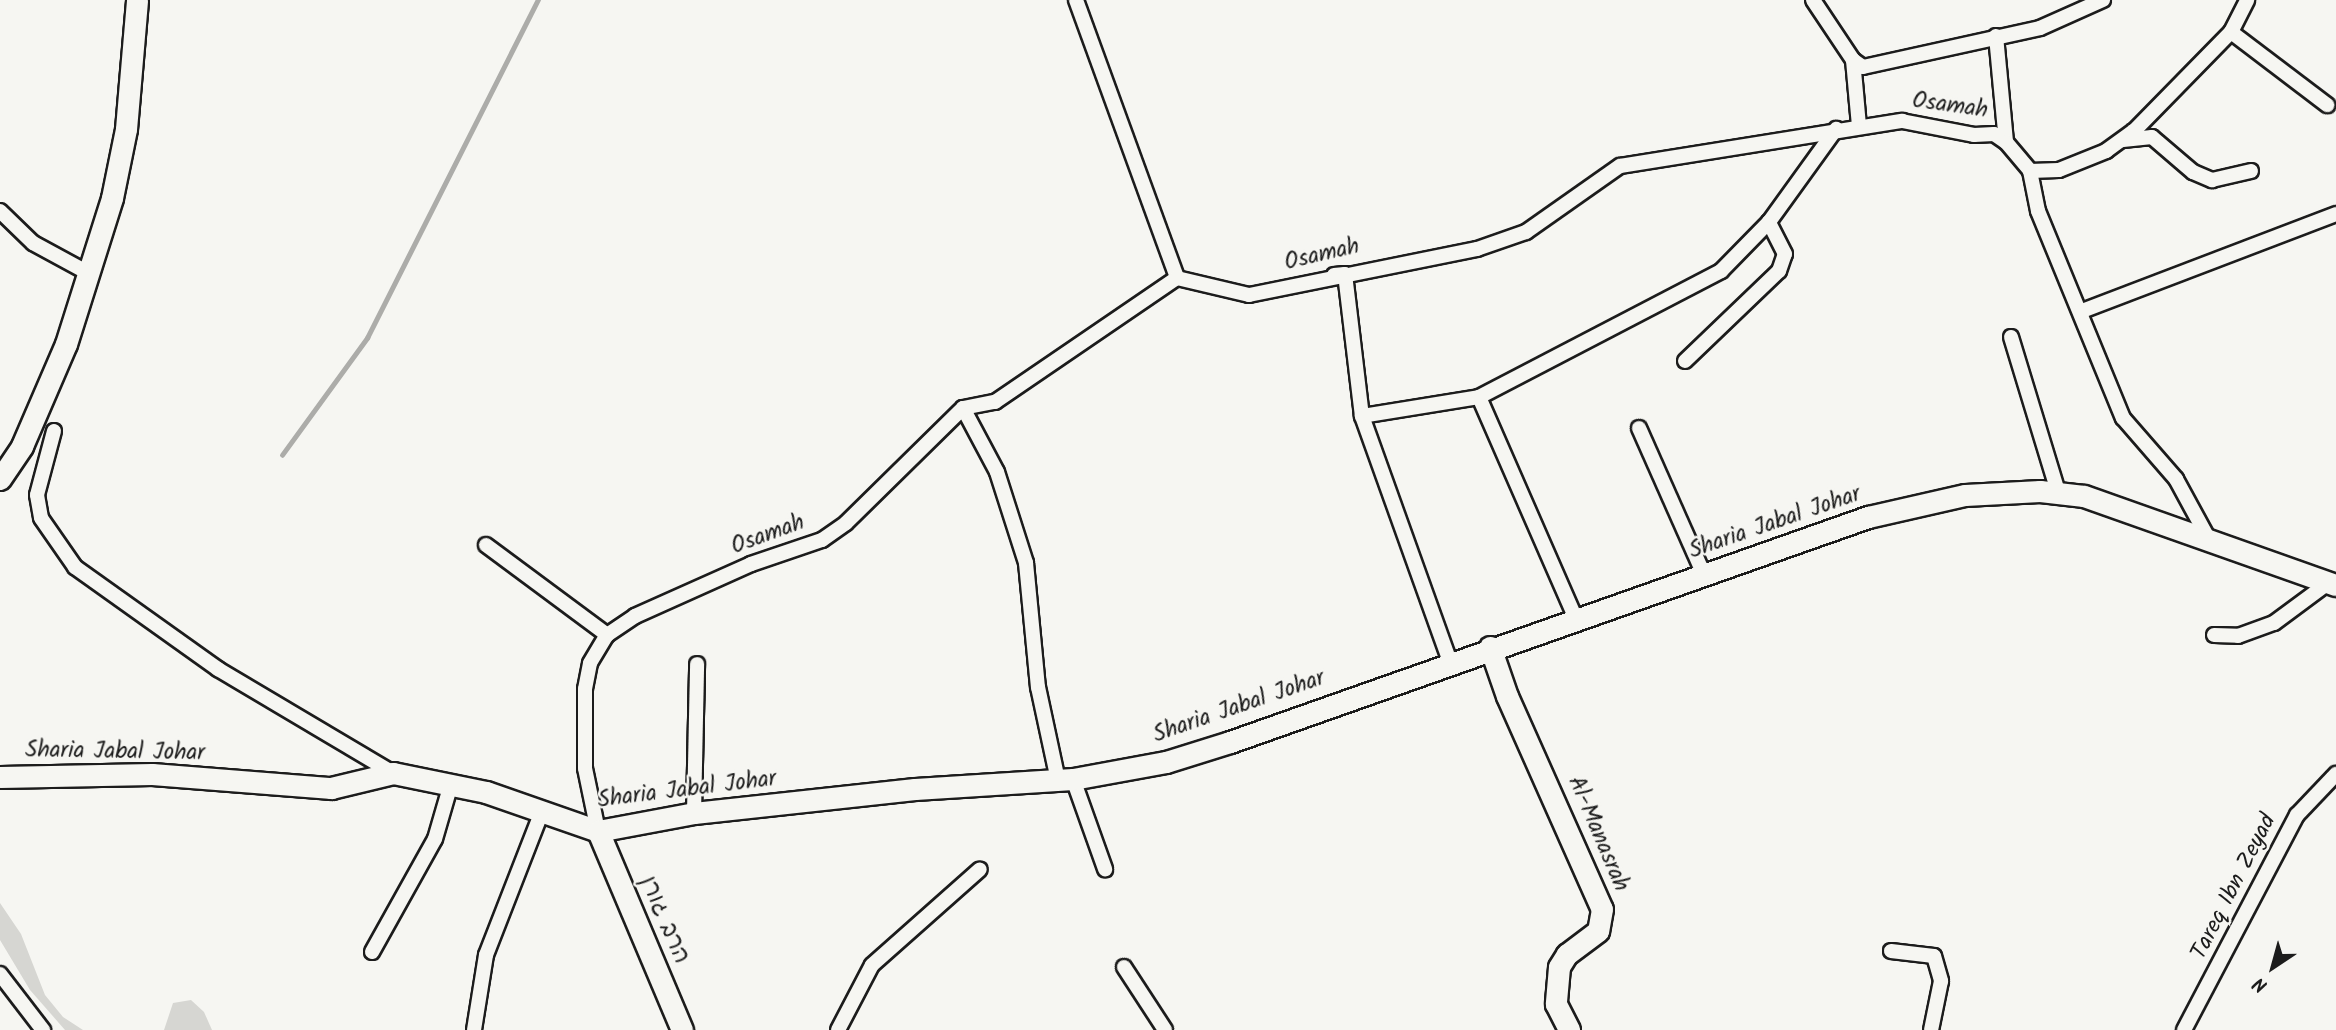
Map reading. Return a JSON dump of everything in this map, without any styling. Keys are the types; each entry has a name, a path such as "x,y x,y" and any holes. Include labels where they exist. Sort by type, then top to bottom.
{"street":[{"path":"0,478 22,446 66,344 112,198 126,129 137,0"},
{"path":"1076,0 1177,278 995,402 963,408 997,472 1026,563 1038,687 1066,780 1105,869"},
{"path":"1813,0 1853,60 1863,67 2056,24 2103,0"},
{"path":"2122,141 2231,32 2247,0"},
{"path":"2231,32 2327,105"},
{"path":"1996,36 2006,142"},
{"path":"1853,60 1859,127"},
{"name":"Osamah","path":"1177,278 1249,295 1325,276 1510,239 1548,218 1620,166 1836,129 1902,121 1974,135 1993,134 2006,142 2029,171"},
{"path":"1362,416 1479,397 1721,271 1769,222 1836,129"},
{"path":"2208,538 2176,479 2123,418 2082,311 2038,211 2029,171 2075,165 2122,141 2152,136 2172,156 2212,180 2251,171"},
{"path":"0,211 33,243 90,274"},
{"path":"2082,311 2336,215"},
{"path":"1685,361 1779,271 1785,254 1769,222"},
{"path":"1325,276 1345,274 1362,416 1451,666"},
{"path":"2011,337 2057,492"},
{"path":"1479,397 1576,619"},
{"name":"Osamah","path":"598,831 585,768 585,689 590,663 607,635 635,616 751,564 822,540 846,523 963,408"},
{"path":"1639,428 1704,575"},
{"path":"54,431 37,495 40,518 75,567 218,669 393,773"},
{"name":"Sharia Jabal Johar","path":"0,777 152,774 331,788 393,773 486,792 541,814 598,831 694,813 915,789 1066,780 1166,762 1451,666 1490,647 1704,575 1921,503 1965,495 2057,492 2084,496 2332,584"},
{"path":"486,545 607,635"},
{"path":"2214,635 2238,636 2274,623 2332,584"},
{"name":"Al-Manasrah","path":"1490,647 1507,696 1602,909 1598,930 1567,954 1559,967 1556,1004 1569,1030"},
{"path":"694,813 698,664"},
{"name":"Tareq Ibn Zeyad","path":"2184,1030 2297,815 2336,774"},
{"path":"372,952 436,839 451,784"},
{"path":"474,1030 486,955 541,814"},
{"name":"הרב גורן","path":"598,831 682,1030"},
{"path":"838,1030 872,965 980,869"},
{"path":"1891,951 1934,956 1941,981 1931,1030"},
{"path":"1124,967 1165,1030"},
{"path":"0,974 43,1030"}],"shaded area":[{"path":"0,903 21,934 45,995 63,1017 83,1030 65,1030 30,990 0,940"},
{"path":"191,1000 204,1012 212,1030 164,1030 173,1003"}],"waterway":[{"path":"282,455 367,338 538,0"}]}
